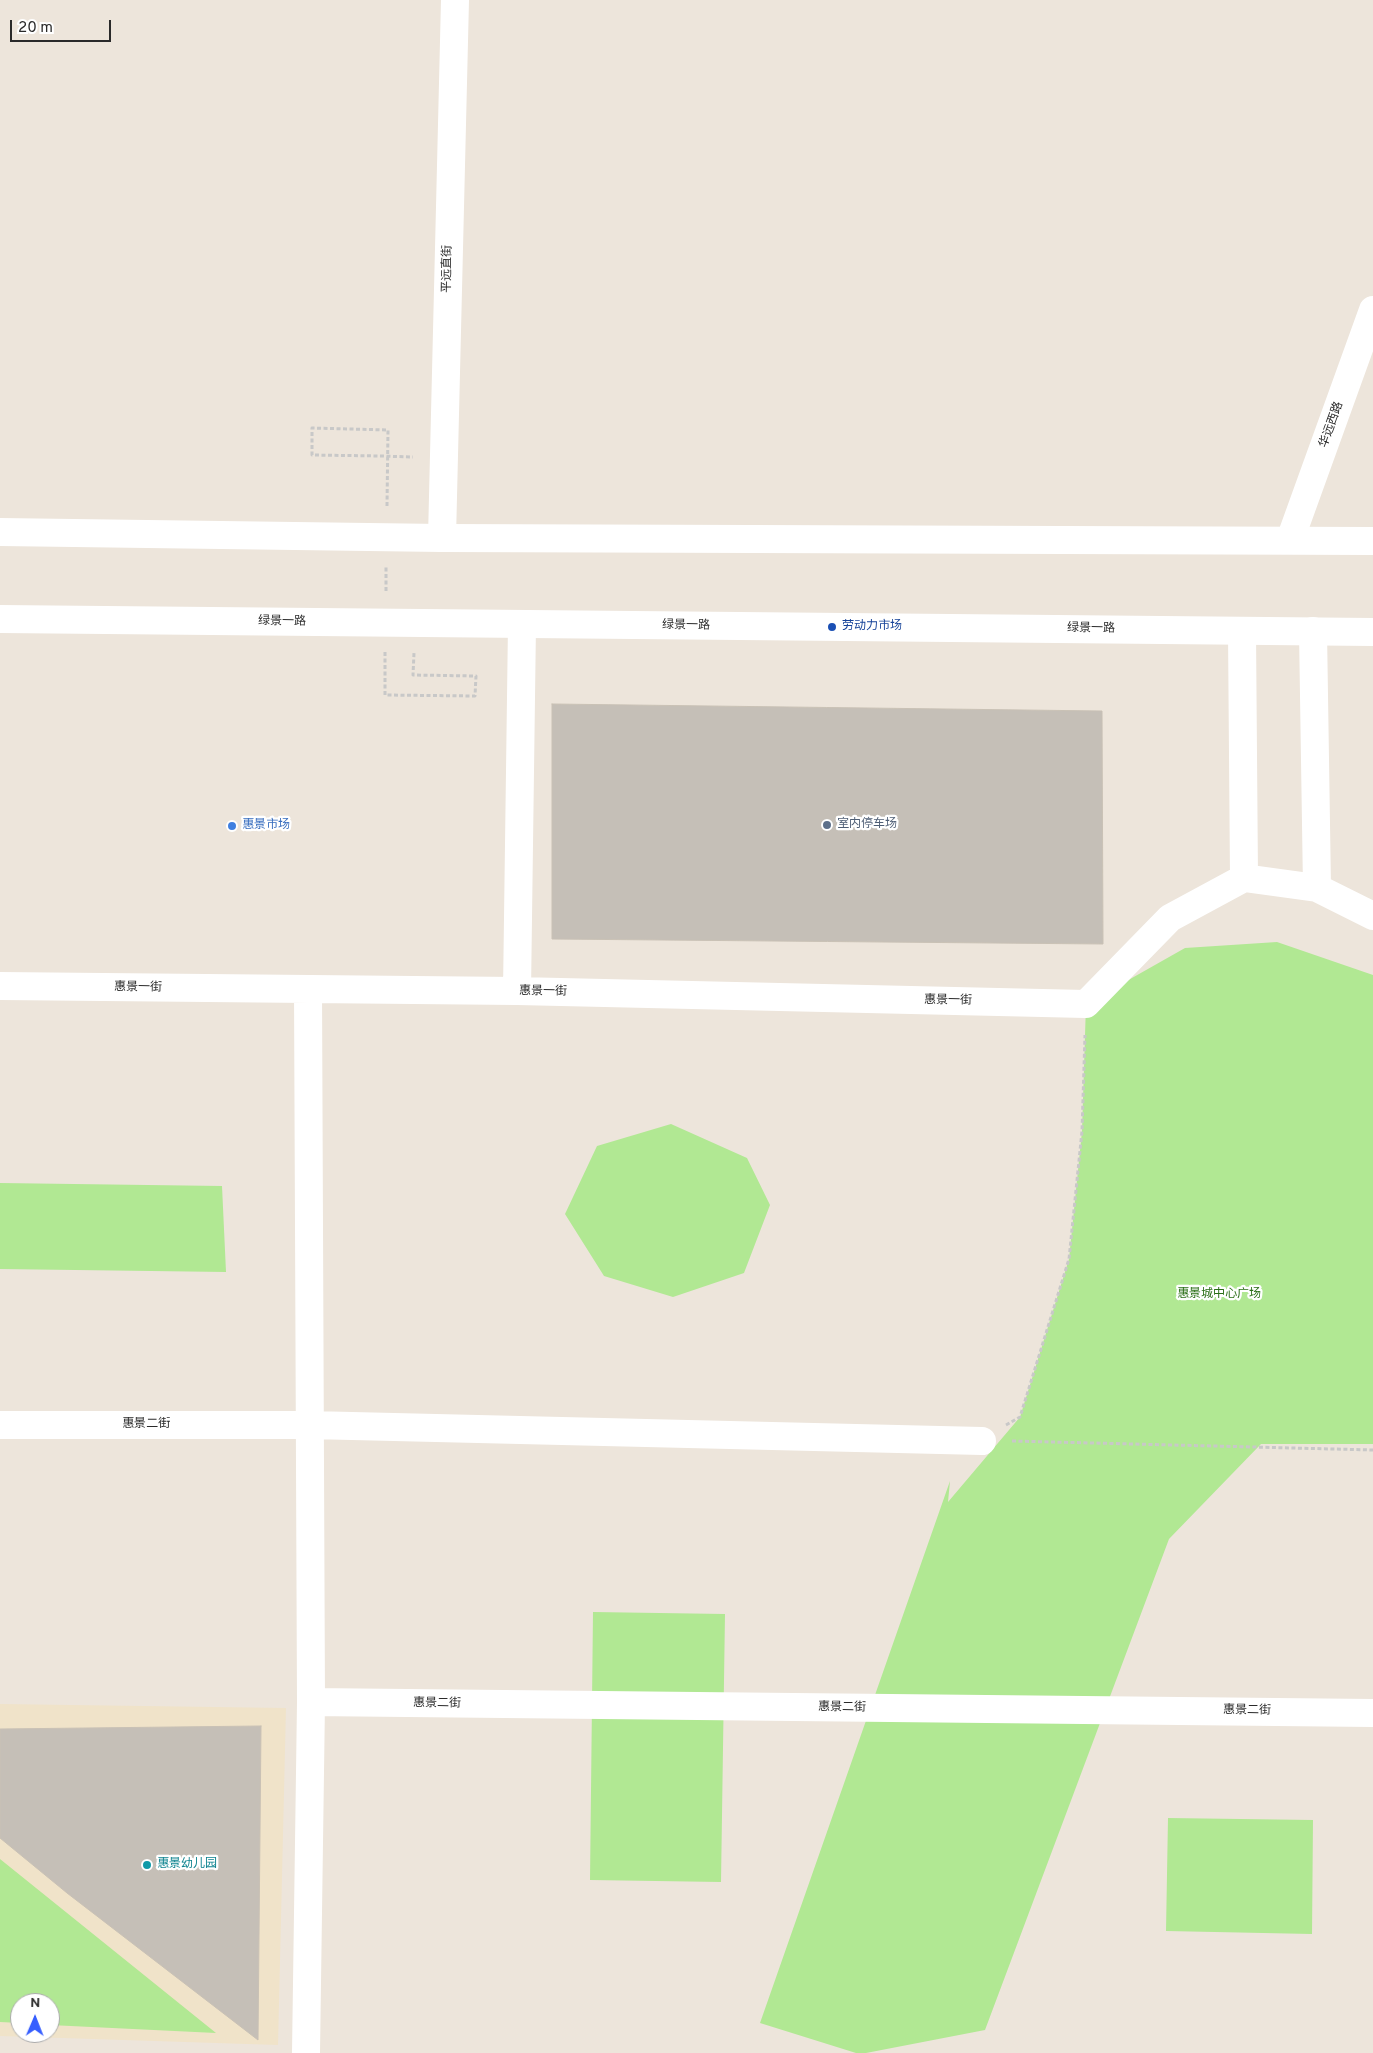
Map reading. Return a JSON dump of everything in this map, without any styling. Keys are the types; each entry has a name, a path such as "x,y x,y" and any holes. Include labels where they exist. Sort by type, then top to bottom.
{"street":[{"name":"平远直街","path":"442,538 455,0"},
{"name":"华远西路","path":"1290,540 1373,310"},
{"path":"0,532 442,538 1373,541"},
{"name":"绿景一路","path":"0,619 1373,632"},
{"path":"517,991 522,624"},
{"path":"1242,630 1244,878"},
{"path":"1313,631 1317,888"},
{"path":"1086,1004 1170,918 1244,878 1317,888 1373,916"},
{"name":"惠景一街","path":"0,986 517,991 1086,1004"},
{"path":"306,2053 311,1702 308,989"},
{"name":"惠景二街","path":"0,1425 310,1426 982,1440"},
{"name":"惠景二街","path":"311,1702 1373,1713"}],"path":[{"path":"380,456 312,455 312,428 388,430"},
{"path":"384,695 476,696 476,676 413,675"},
{"path":"982,1440 1020,1417 1069,1259 1082,1131 1086,1004"},
{"path":"982,1440 1373,1450"}],"shaded area":[{"name":"惠景幼儿园","path":"0,1704 286,1708 278,2045 60,2038 60,1993 10,1993 10,2036 0,2036"}],"green space":[{"name":"惠景城中心广场","path":"1277,942 1373,975 1373,1444 1261,1444 1169,1539 985,2030 866,2053 856,2053 760,2023 950,1481 948,1502 1020,1417 1069,1259 1082,1131 1086,1004 1185,948"},
{"path":"671,1124 747,1158 770,1205 744,1273 673,1297 604,1276 565,1214 597,1146"},
{"path":"0,1183 222,1186 226,1272 0,1269"},
{"path":"593,1612 725,1614 721,1882 590,1880"},
{"path":"1168,1818 1313,1820 1312,1934 1166,1931"},
{"path":"0,1859 216,2033 60,2025 60,1993 10,1993 10,2022 0,2022"}],"building":[{"name":"室内停车场","path":"552,704 1102,711 1103,944 552,939"},
{"name":"惠景幼儿园","path":"261,1726 258,2040 67,1893 0,1838 0,1729"}],"place":[{"name":"劳动力市场","path":"832,627"},
{"name":"室内停车场","path":"827,825"},
{"name":"惠景市场","path":"232,826"},
{"name":"惠景幼儿园","path":"147,1865"}]}
